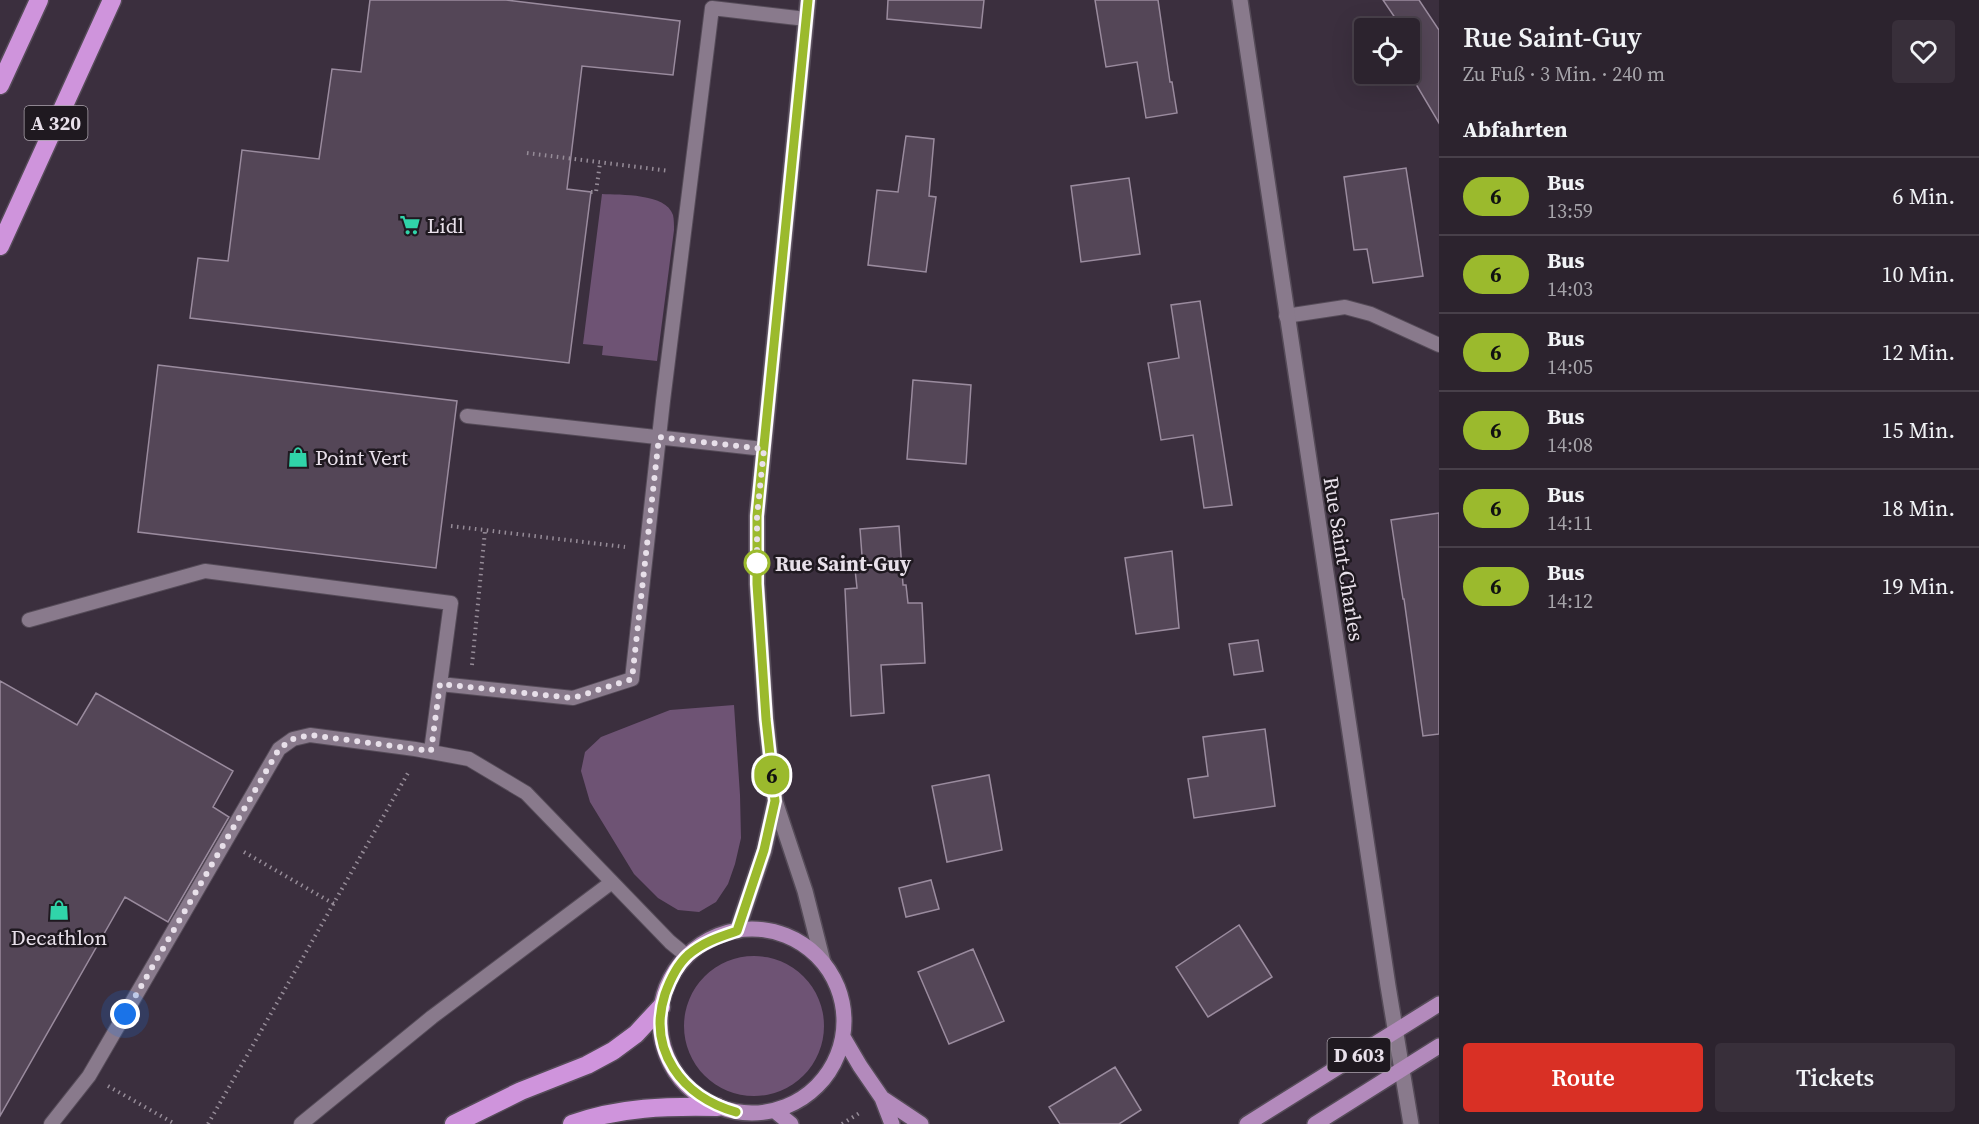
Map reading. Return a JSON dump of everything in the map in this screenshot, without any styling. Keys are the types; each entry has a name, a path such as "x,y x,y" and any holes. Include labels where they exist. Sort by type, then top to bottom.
{"highway":[{"path":"0,85 39,0"},
{"name":"A 320","path":"0,246 112,0"},
{"path":"454,1124 520,1091 586,1065 613,1051 636,1034 661,1006"},
{"path":"572,1124 613,1112 642,1108 717,1107"}],"main road":[{"path":"761,929 784,935 805,946 823,962 837,984 844,1010 843,1037 835,1062 820,1084 800,1101 775,1111 736,1112 717,1107 696,1094 678,1077 666,1055 660,1031 661,1006 670,980 687,956 710,940 737,931 761,929"},
{"name":"D 603","path":"1247,1124 1439,1004"},
{"path":"843,1037 882,1098 892,1124"},
{"name":"D 603","path":"1315,1124 1439,1046"},
{"path":"882,1098 921,1124"},
{"path":"775,1111 791,1124"}],"street":[{"path":"808,0 757,516 757,584 766,719 775,801 805,891 823,962"},
{"name":"Rue Saint-Charles","path":"1240,0 1286,316 1411,1124"},
{"path":"737,931 764,850 775,801"}],"lane":[{"path":"440,684 573,698 632,679 659,437 712,8 806,20"},
{"path":"1286,316 1345,307 1371,314 1439,345"},
{"path":"466,416 764,449"},
{"path":"29,620 206,571 451,603 431,751"},
{"path":"55,1120 89,1076 279,749 293,739 310,735 431,751 469,759 526,793 687,956"},
{"path":"301,1124 432,1017 612,882"}],"path":[{"path":"591,192 596,192 600,163"},
{"path":"451,526 646,549"},
{"path":"471,671 485,531"},
{"path":"208,1124 408,774 415,749"},
{"path":"225,842 334,904"},
{"path":"89,1076 175,1124"},
{"path":"842,1124 864,1110"}],"shaded area":[{"path":"602,194 631,195 652,199 669,208 673,215 674,230 657,361 602,355 603,346 583,344"},
{"path":"734,705 741,838 735,864 728,884 716,902 699,912 678,910 658,898 634,874 590,802 581,771 585,752 601,737 670,710"},
{"path":"754,956 781,962 793,968 803,977 812,987 818,999 824,1026 818,1053 812,1065 803,1075 793,1084 781,1090 754,1096 727,1090 715,1084 705,1075 696,1065 690,1053 684,1026 690,999 696,987 705,977 715,968 727,962"}],"building":[{"path":"370,0 506,0 680,21 673,75 582,66 567,189 591,192 569,363 190,318 198,258 228,261 242,150 319,159 332,69 361,72"},
{"path":"888,0 984,0 981,28 887,19"},
{"path":"1095,0 1158,0 1177,113 1146,118 1137,62 1106,67"},
{"path":"1383,0 1419,0 1439,30 1439,123 1416,84 1420,84 1420,18 1395,18"},
{"path":"906,136 934,139 929,196 936,197 926,272 868,265 877,190 898,192"},
{"path":"1406,168 1423,276 1373,283 1367,249 1354,250 1344,177"},
{"path":"1129,178 1140,254 1081,262 1071,186"},
{"path":"1200,301 1232,505 1204,508 1193,435 1161,440 1148,363 1179,358 1171,305"},
{"name":"Point Vert","path":"158,365 457,401 436,568 138,532"},
{"path":"913,380 971,385 966,464 907,459"},
{"path":"1439,513 1439,734 1423,736 1391,520"},
{"path":"899,526 903,585 906,585 908,603 922,603 925,663 881,665 884,713 851,716 845,589 857,588 855,569 863,569 860,529"},
{"path":"1172,551 1179,628 1136,634 1125,558"},
{"path":"1258,640 1263,671 1234,675 1229,644"},
{"name":"Decathlon","path":"0,681 77,725 96,693 233,771 213,807 229,817 168,922 125,897 0,1116"},
{"path":"1265,729 1275,806 1194,818 1188,779 1208,776 1203,737"},
{"path":"989,775 1002,850 947,862 932,786"},
{"path":"931,880 939,909 906,917 899,888"},
{"path":"1239,925 1272,977 1208,1017 1176,967"},
{"path":"973,949 1004,1021 949,1044 918,972"},
{"path":"1115,1067 1141,1110 1119,1124 1060,1124 1049,1107"}],"bus line":[{"name":"6","path":"736,1112 717,1107 696,1094 678,1077 666,1055 660,1031 661,1006 670,980 687,956 710,940 737,931 764,850 775,801 766,719 757,584 757,516 808,0"}],"place":[{"name":"Lidl","path":"410,225"},
{"name":"Point Vert","path":"298,457"},
{"name":"Rue Saint-Guy","path":"757,563"},
{"name":"Decathlon","path":"59,910"}],"route":[{"path":"125,1014 279,749 293,739 310,735 431,751 440,684 573,698 632,679 659,437 764,449 757,516 757,563"}]}
